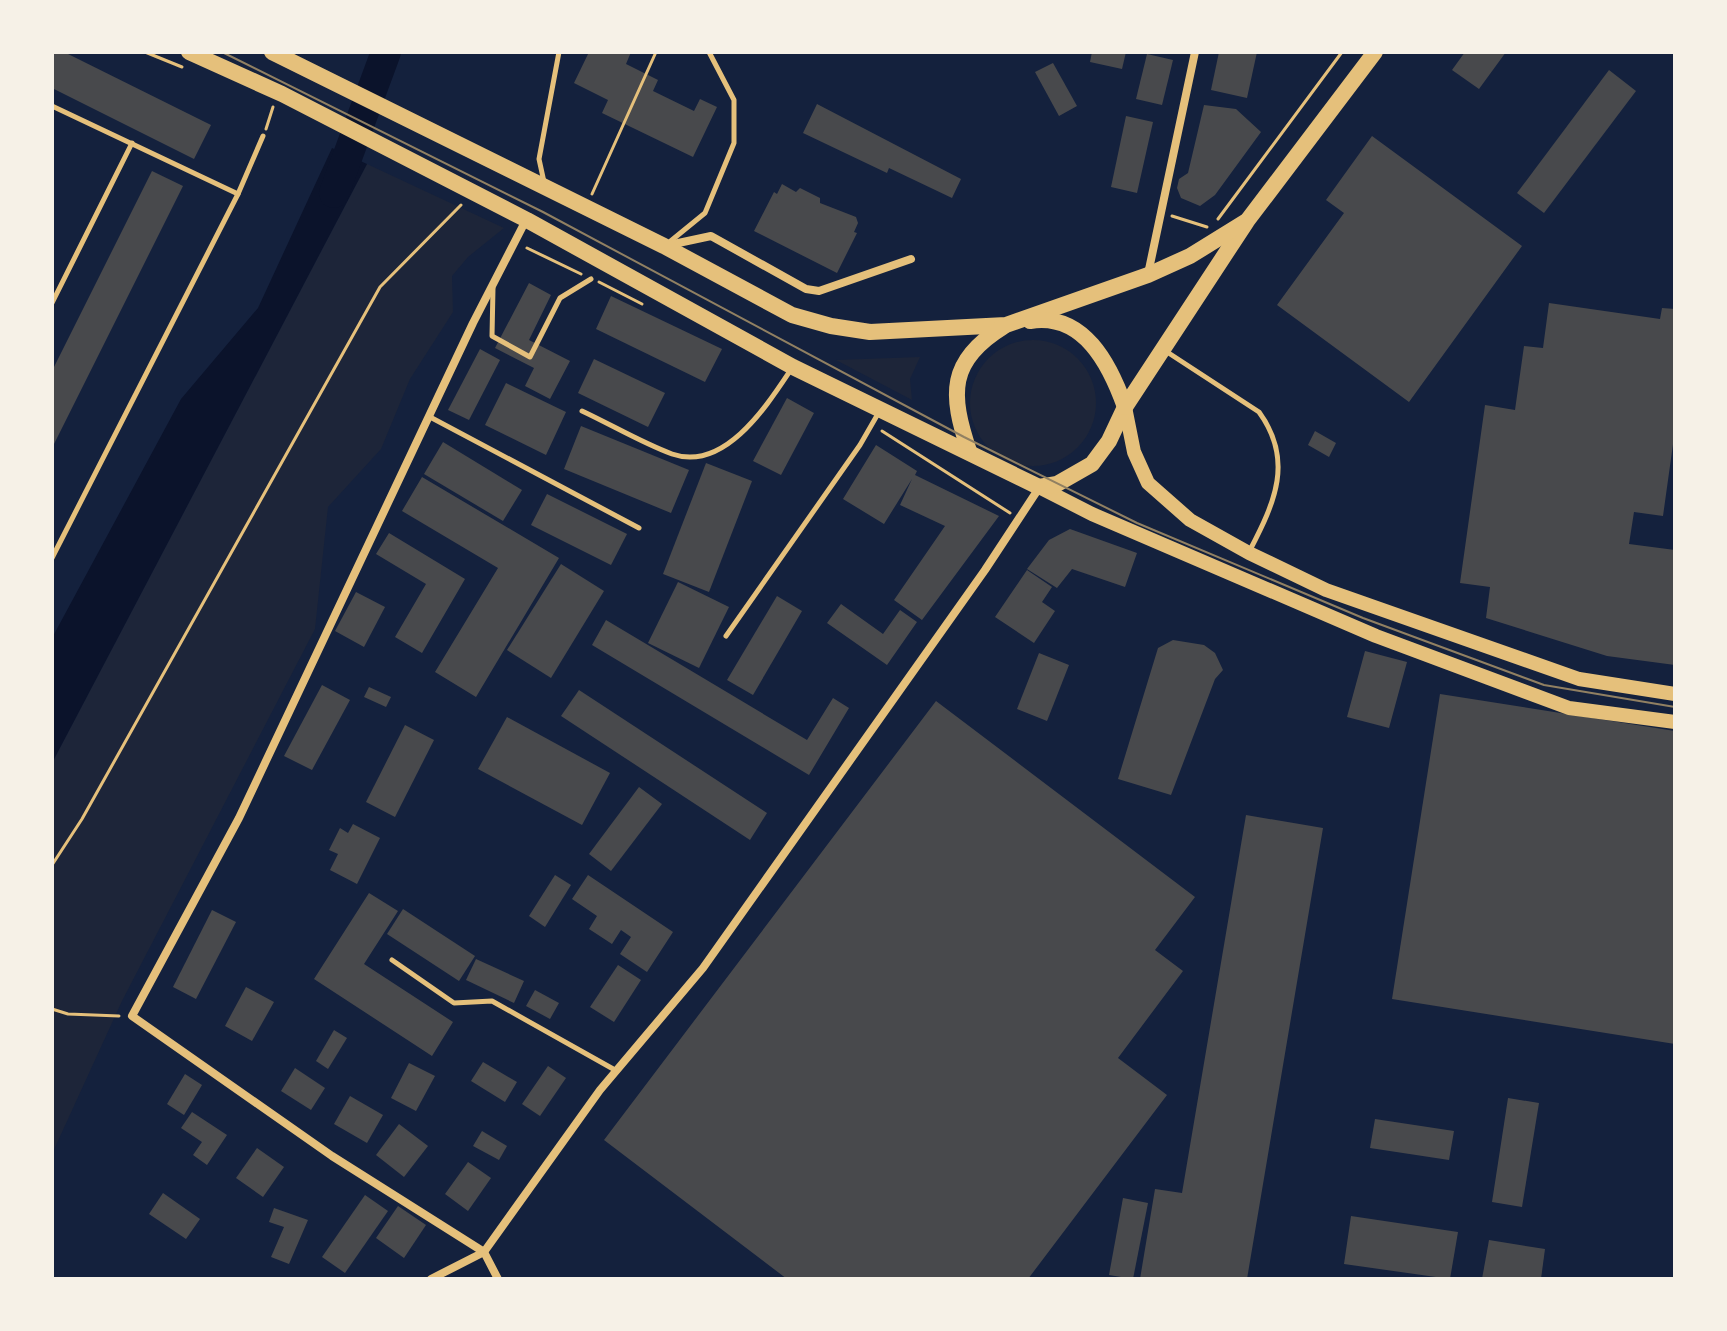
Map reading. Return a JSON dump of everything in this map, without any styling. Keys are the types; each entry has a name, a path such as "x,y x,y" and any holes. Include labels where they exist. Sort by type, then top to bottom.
{"main road":[{"path":"189,52 278,101 414,163 527,220 793,367 1092,514 1376,636 1569,708 1675,722"},
{"path":"272,52 546,191 664,246 792,315 831,326 870,332 1006,325 1040,320 1073,328 1100,350 1125,407 1134,452 1148,483 1190,520 1326,590 1579,679 1675,694"},
{"path":"1039,487 1057,484 1092,464 1109,441 1125,407 1247,221 1375,52"},
{"path":"969,451 954,394 962,365 981,341 1006,325 1086,300 1148,275 1190,256 1247,221"}],"street":[{"path":"1148,275 1195,52"},
{"path":"498,1279 484,1252 332,1156 132,1016 239,818 527,220"},
{"path":"664,246 711,236 806,289 819,291 911,259"},
{"path":"431,1279 484,1252 546,1162 616,1071 703,968 985,570 1039,487"}],"lane":[{"path":"546,191 539,159 559,52"},
{"path":"664,246 705,213 734,143 734,100 709,52"},
{"path":"52,106 238,194"},
{"path":"52,558 238,194 263,136"},
{"path":"52,303 132,143"},
{"path":"494,283 492,336 530,357 560,298 591,279"},
{"path":"1163,350 1259,412 1276,444 1278,487 1249,553"},
{"path":"582,411 675,455 702,456 731,441 763,413 793,367"},
{"path":"726,636 860,445 881,408"},
{"path":"430,417 639,528"},
{"path":"392,960 454,1003 492,1001 616,1071"}],"path":[{"path":"590,198 656,52"},
{"path":"1161,213 1211,228 1342,52"},
{"path":"263,136 278,101"},
{"path":"52,865 82,819 380,287 472,193"},
{"path":"52,1009 68,1014 132,1016"}],"shaded area":[{"path":"332,148 367,164 52,763 52,638 181,399 258,308"},
{"path":"367,164 504,228 468,257 452,276 453,312 410,379 381,449 328,507 315,629 122,1001 52,1154 52,763"},
{"path":"1033,340 1057,344 1078,358 1092,379 1096,403 1092,427 1078,448 1057,462 1033,466 1009,462 988,448 974,427 970,403 974,379 988,358 1009,344"},
{"path":"920,357 910,379 912,400 836,360"}],"building":[{"path":"52,52 64,52 211,125 194,159 52,88"},
{"path":"589,52 631,52 626,64 658,80 653,91 694,111 700,99 717,107 693,157 602,113 608,100 574,83"},
{"path":"1092,52 1126,52 1122,69 1090,62"},
{"path":"1219,52 1257,52 1247,98 1211,90"},
{"path":"1465,52 1506,52 1479,89 1452,70"},
{"path":"1147,54 1173,60 1162,105 1136,99"},
{"path":"1053,63 1077,106 1059,116 1035,72"},
{"path":"1609,70 1636,91 1544,213 1517,193"},
{"path":"817,104 961,179 952,198 889,168 887,173 803,133"},
{"path":"1204,105 1236,109 1261,132 1215,195 1200,206 1181,198 1177,188 1179,179 1188,173"},
{"path":"1126,116 1153,122 1137,193 1111,187"},
{"path":"1372,136 1522,246 1409,402 1277,305 1344,213 1326,200"},
{"path":"152,171 183,186 52,448 52,371"},
{"path":"782,184 796,192 800,188 820,198 820,203 856,217 858,223 854,232 857,233 837,273 754,231 774,192 777,194"},
{"path":"529,283 551,295 529,340 570,361 550,399 525,386 534,368 495,348"},
{"path":"611,296 722,349 705,382 596,329"},
{"path":"1549,303 1660,319 1662,308 1675,309 1675,430 1663,516 1634,512 1629,544 1675,550 1675,665 1607,656 1486,618 1490,587 1460,583 1485,405 1515,410 1524,346 1543,348"},
{"path":"480,349 500,360 469,420 448,410"},
{"path":"594,359 665,393 648,427 578,393"},
{"path":"506,383 566,412 546,455 485,425"},
{"path":"787,398 814,413 781,475 753,461"},
{"path":"581,426 689,470 671,513 564,469"},
{"path":"1315,431 1336,443 1329,457 1308,445"},
{"path":"443,442 522,490 503,521 424,474"},
{"path":"876,445 917,471 915,475 999,516 922,620 894,600 945,526 900,505 912,479 884,524 843,499"},
{"path":"706,463 752,481 709,592 663,574"},
{"path":"422,477 559,558 476,697 435,672 498,568 402,511"},
{"path":"547,494 627,534 611,565 531,525"},
{"path":"1070,529 1137,553 1125,587 1072,569 1057,588 1027,569 1049,540"},
{"path":"389,533 465,579 422,653 395,637 426,584 376,554"},
{"path":"561,564 604,591 551,678 507,650"},
{"path":"1027,570 1052,587 1042,602 1055,611 1034,643 995,617"},
{"path":"678,582 729,607 699,668 648,643"},
{"path":"356,592 385,607 364,647 335,631"},
{"path":"777,596 802,611 753,695 727,680"},
{"path":"841,604 883,634 900,610 917,622 887,665 827,623"},
{"path":"606,620 807,740 833,698 849,708 809,775 592,645"},
{"path":"1173,640 1204,645 1215,653 1223,670 1215,679 1171,795 1118,779 1158,648"},
{"path":"1365,651 1407,662 1389,728 1347,717"},
{"path":"1039,653 1069,665 1047,721 1017,709"},
{"path":"322,685 350,700 312,770 284,756"},
{"path":"369,687 391,697 386,707 364,697"},
{"path":"579,690 767,813 750,840 561,716"},
{"path":"1440,694 1675,731 1675,1044 1392,999"},
{"path":"936,701 1195,897 1155,950 1183,971 1118,1058 1167,1095 1028,1279 787,1279 604,1140"},
{"path":"507,717 610,773 582,825 478,769"},
{"path":"405,725 434,740 395,817 366,802"},
{"path":"639,787 662,804 611,871 589,854"},
{"path":"1246,815 1323,828 1247,1279 1140,1279 1155,1189 1182,1193"},
{"path":"353,824 380,838 357,884 330,870 338,854 329,850 340,828 348,833"},
{"path":"555,875 571,885 545,927 529,916"},
{"path":"588,875 673,932 647,972 620,954 631,937 621,930 612,944 589,929 597,916 572,899"},
{"path":"369,893 398,911 364,964 453,1022 432,1056 314,979"},
{"path":"403,909 475,956 459,981 387,934"},
{"path":"212,910 236,922 196,999 173,987"},
{"path":"476,959 524,981 514,1003 466,980"},
{"path":"618,965 641,980 614,1022 590,1007"},
{"path":"246,987 274,1002 252,1041 225,1026"},
{"path":"535,990 559,1003 550,1019 526,1006"},
{"path":"334,1030 347,1038 328,1069 316,1061"},
{"path":"483,1062 517,1082 505,1102 471,1081"},
{"path":"409,1063 435,1076 416,1111 391,1098"},
{"path":"548,1066 566,1078 540,1116 522,1104"},
{"path":"295,1068 325,1088 311,1110 281,1091"},
{"path":"185,1074 202,1085 184,1115 167,1104"},
{"path":"350,1096 383,1115 367,1143 334,1124"},
{"path":"1508,1098 1539,1103 1522,1207 1492,1202"},
{"path":"192,1112 227,1135 207,1165 193,1155 202,1142 181,1128"},
{"path":"1375,1119 1454,1131 1449,1160 1370,1148"},
{"path":"399,1124 428,1146 404,1177 376,1155"},
{"path":"482,1131 507,1146 499,1160 473,1146"},
{"path":"257,1148 284,1167 263,1197 236,1178"},
{"path":"468,1162 491,1178 468,1211 445,1194"},
{"path":"163,1193 200,1219 186,1239 149,1214"},
{"path":"365,1195 388,1211 345,1273 322,1257"},
{"path":"1123,1198 1148,1203 1133,1279 1109,1275"},
{"path":"398,1206 426,1225 404,1258 376,1238"},
{"path":"274,1208 308,1220 289,1264 271,1257 284,1227 269,1222"},
{"path":"1351,1216 1458,1232 1450,1279 1344,1264"},
{"path":"1489,1240 1545,1249 1541,1279 1482,1279"}],"waterway":[{"path":"334,193 386,52"}],"tram line":[{"path":"222,52 543,212 964,437 1137,523 1363,618 1544,685 1675,707"}]}
